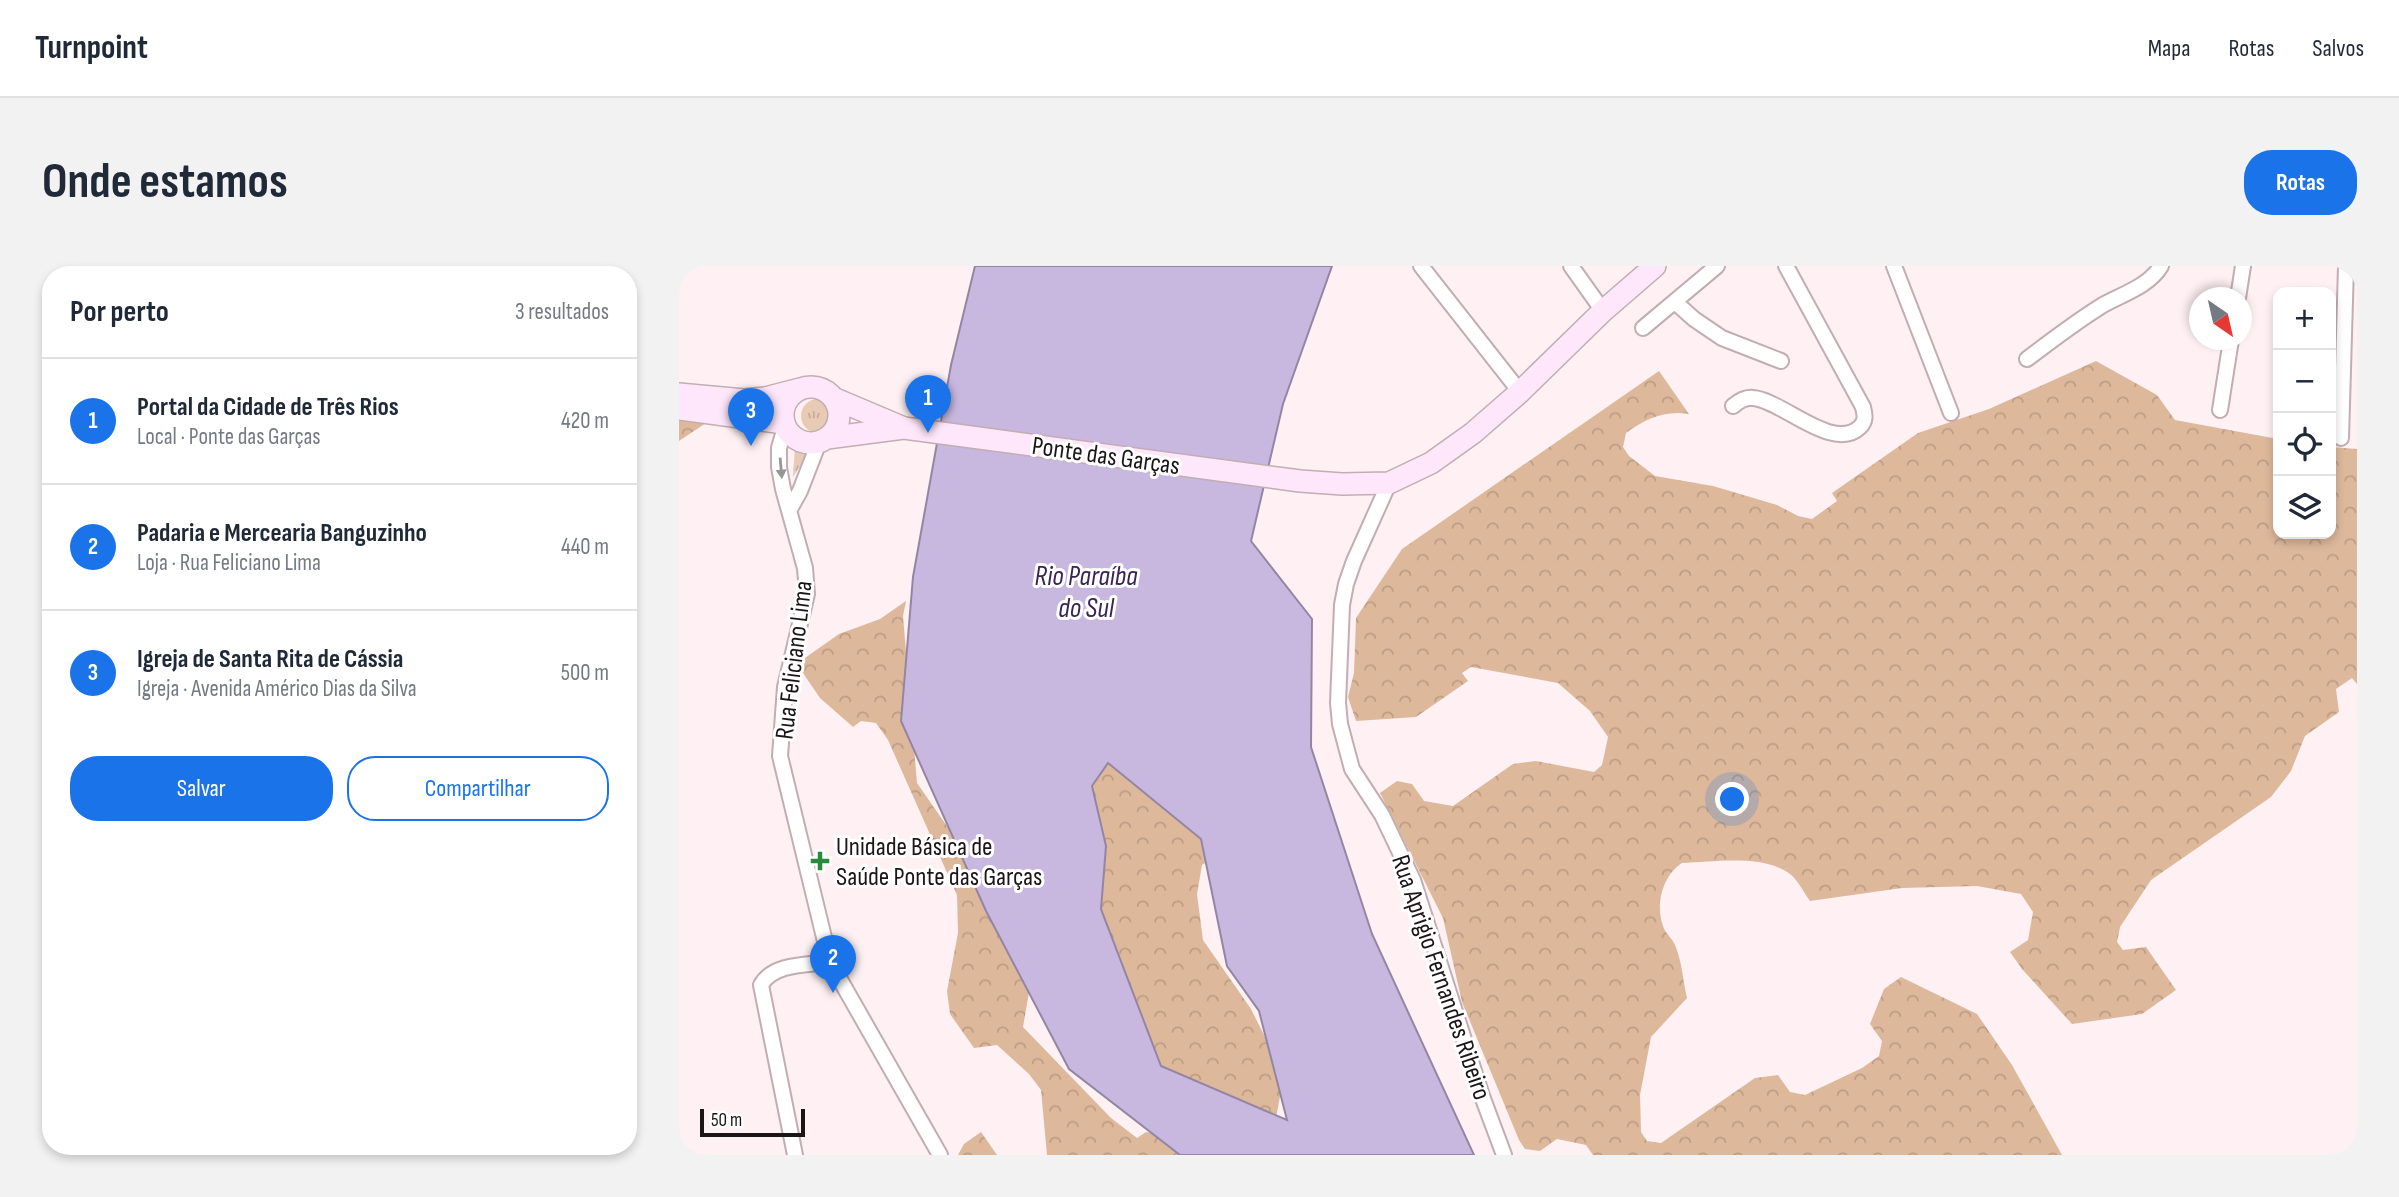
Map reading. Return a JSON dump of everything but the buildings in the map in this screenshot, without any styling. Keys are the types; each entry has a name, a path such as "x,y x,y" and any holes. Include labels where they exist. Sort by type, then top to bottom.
{"main road":[{"path":"1389,483 1431,463 1473,433 1520,393 1603,311 1655,266"},
{"path":"679,394 744,400 818,388 827,391 838,406 838,424 823,440"},
{"path":"785,425 783,411 786,402 800,389"},
{"path":"833,398 909,429"},
{"path":"679,409 785,425 801,441 909,429"},
{"name":"Ponte das Garças","path":"909,429 1300,481 1389,483"}],"street":[{"path":"1421,266 1520,393"},
{"path":"1571,266 1603,311"},
{"path":"1643,328 1717,266"},
{"path":"1733,406 1750,397 1763,400 1831,433 1847,434 1864,423 1863,407 1786,266"},
{"path":"1894,266 1951,413"},
{"path":"2027,359 2103,305 2144,283 2157,273 2161,266"},
{"path":"2240,287 2243,266"},
{"path":"2341,438 2346,266"},
{"path":"1675,302 1694,319 1723,338 1781,361"},
{"path":"2220,411 2229,350"},
{"name":"Rua Feliciano Lima","path":"785,425 779,448 779,467 805,568 807,594 785,687 781,756 830,962 940,1155"},
{"path":"790,509 823,440"},
{"name":"Rua Aprigio Fernandes Ribeiro","path":"1389,483 1354,561 1344,594 1340,724 1352,769 1382,815 1413,880 1482,1096 1504,1155"},
{"path":"795,1155 761,985 771,974 783,968 830,962"}],"green space":[{"path":"2096,361 2157,395 2175,420 2273,438 2273,539 2336,539 2336,447 2357,449 2357,684 2352,678 2336,689 2339,712 2305,736 2291,771 2271,797 2151,880 2120,927 2117,942 2123,950 2146,947 2176,990 2142,1014 2072,1024 2010,952 2028,940 2033,912 2021,894 1977,886 1902,888 1810,901 1790,874 1766,864 1753,861 1682,863 1675,868 1666,882 1660,909 1664,929 1674,942 1681,964 1687,998 1651,1037 1640,1095 1641,1132 1647,1141 1661,1143 1755,1078 1778,1075 1790,1092 1805,1095 1862,1068 1879,1056 1882,1041 1870,1024 1884,989 1901,977 1977,1014 2012,1065 2062,1155 1593,1155 1586,1145 1557,1139 1540,1151 1525,1149 1462,1002 1443,918 1380,793 1397,781 1412,784 1424,801 1453,806 1513,764 1536,761 1594,772 1602,765 1608,737 1590,711 1558,683 1471,667 1462,673 1468,681 1416,717 1356,721 1348,697 1354,673 1356,618 1402,549 1659,371 1689,414 1672,413 1656,417 1626,433 1623,447 1629,456 1655,476 1713,486 1777,505 1798,516 1812,519 1837,501 1832,493 1918,433 1989,409"},
{"path":"818,399 830,404 835,416 830,428 818,433 806,428 801,416 806,404"},
{"path":"679,415 706,423 679,441"},
{"path":"795,447 810,451 793,477"},
{"path":"906,601 903,616 917,783 983,878 1033,969 1023,1027 1111,1118 1137,1138 1146,1132 1161,1135 1187,1155 1047,1155 1041,1090 1029,1074 997,1045 974,1048 950,1014 947,991 958,933 957,895 888,740 876,723 861,721 853,727 820,698 803,673 805,658 839,634 880,619"},
{"path":"1093,725 1219,853 1202,865 1197,894 1203,940 1251,1009 1284,1075 1276,1118 1169,1091 1085,934"},
{"path":"981,1132 997,1155 958,1155 964,1144"}],"water":[{"name":"Rio Paraíba do Sul","path":"975,266 1332,266 1283,404 1251,541 1312,619 1311,747 1372,934 1474,1155 1180,1155 1069,1069 986,911 901,721 913,577 951,365","holes":["1108,763 1201,839 1227,966 1259,1011 1287,1120 1161,1066 1101,909 1106,846 1092,786"]}],"place":[{"name":"Portal da Cidade de Três Rios","path":"928,433"},
{"name":"Igreja de Santa Rita de Cássia","path":"751,446"},
{"name":"Unidade Básica de Saúde Ponte das Garças","path":"820,861"},
{"name":"Padaria e Mercearia Banguzinho","path":"833,993"}]}
